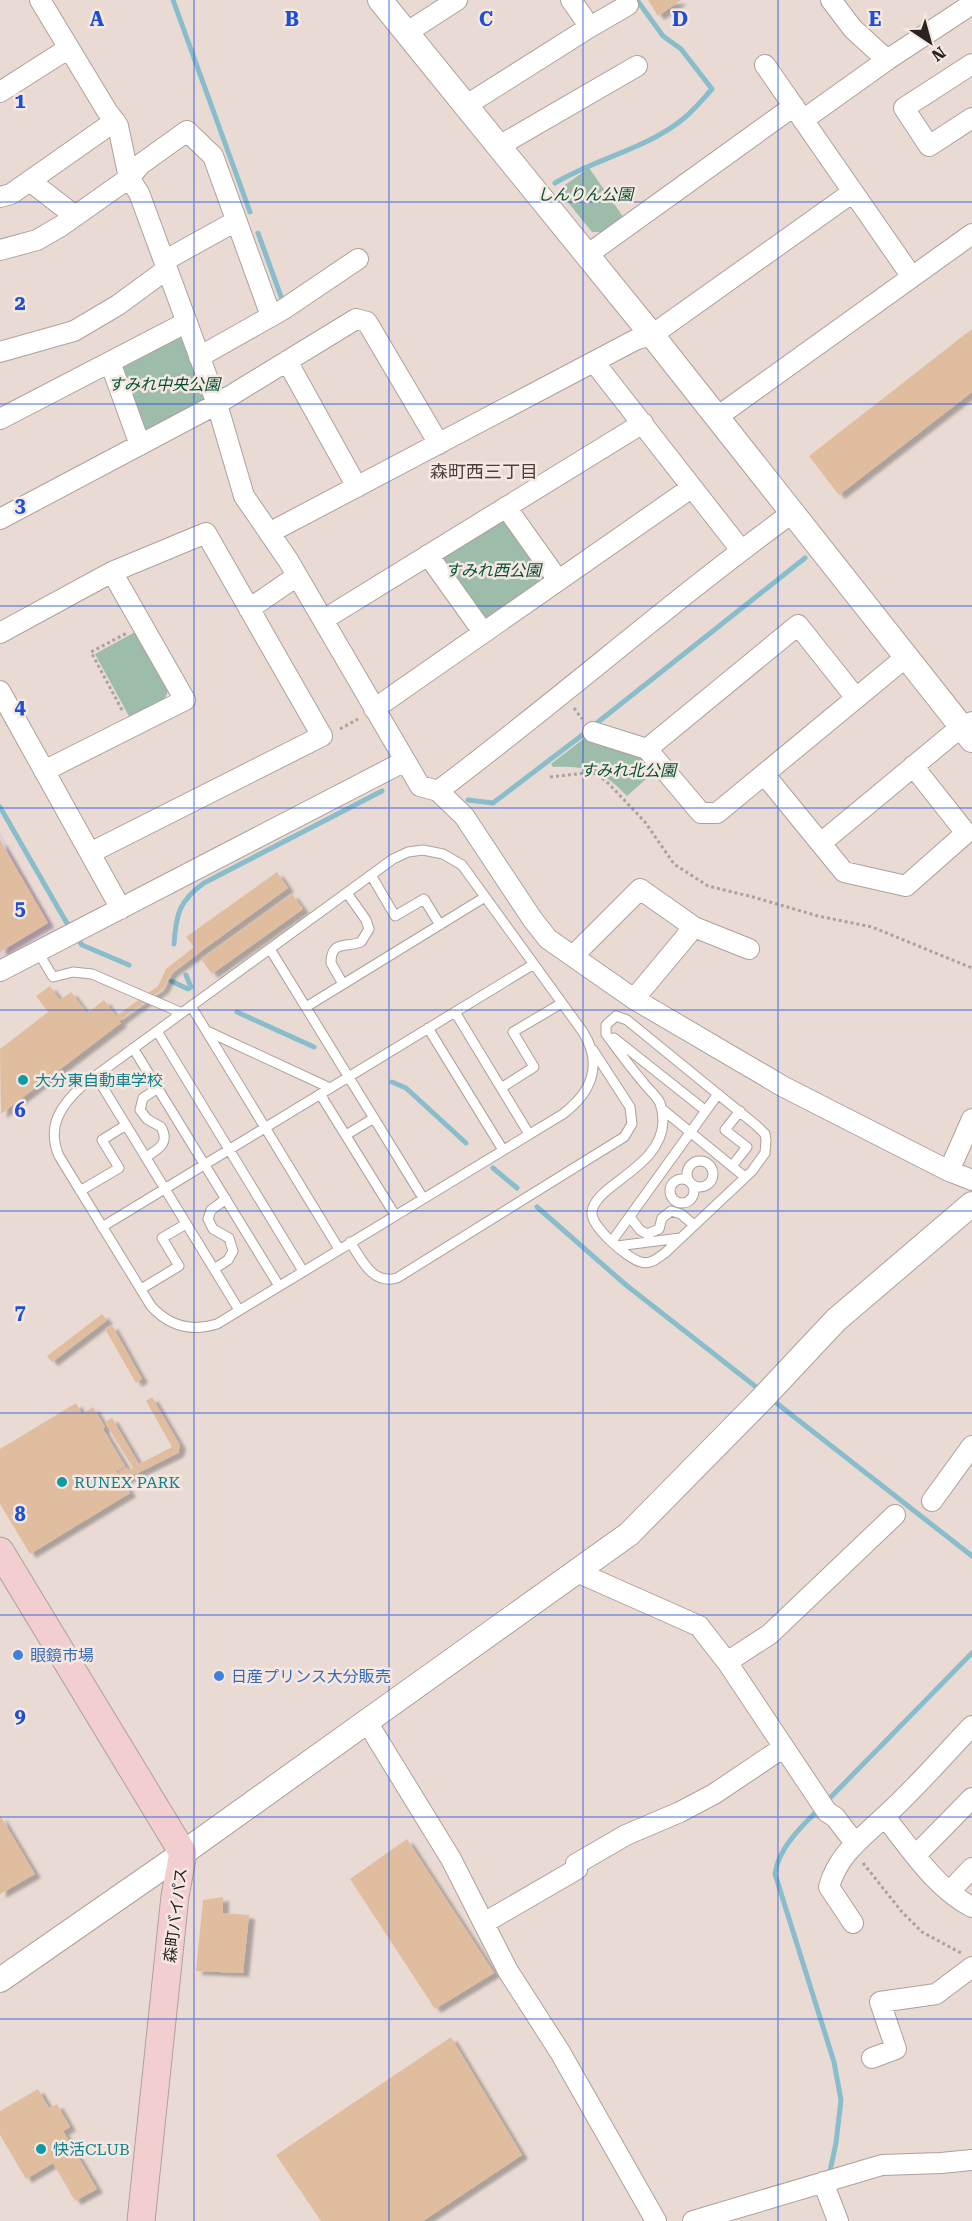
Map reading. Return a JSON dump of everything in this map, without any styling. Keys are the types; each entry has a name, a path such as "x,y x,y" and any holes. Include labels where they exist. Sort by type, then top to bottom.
{"main road":[{"name":"森町バイパス","path":"3,1561 183,1853 176,1896 141,2221"}],"street":[{"path":"40,0 118,126 129,178 139,193 217,404 244,496 297,576 420,786 438,791 464,816 548,939 634,999 784,1087 949,1171 972,1180"},
{"path":"380,0 652,335 906,657 969,730 950,736 821,843"},
{"path":"406,33 457,0"},
{"path":"571,0 590,27"},
{"path":"831,0 853,29 887,60"},
{"path":"587,255 798,113 887,60 972,4"},
{"path":"465,106 628,5"},
{"path":"0,92 69,48"},
{"path":"972,64 904,108 929,146 972,118"},
{"path":"765,65 912,277"},
{"path":"499,146 637,66"},
{"path":"0,197 11,194 115,121"},
{"path":"0,250 37,240 75,216 129,178 141,164 187,131 213,156 271,316"},
{"path":"30,181 75,216"},
{"path":"269,533 635,340 652,335 852,192"},
{"path":"0,352 74,331 118,305 166,265 236,221"},
{"path":"717,417 912,277 970,239"},
{"path":"199,357 307,294 358,259"},
{"path":"0,519 217,404 356,320 367,322 438,444"},
{"path":"0,419 187,322"},
{"path":"287,361 357,487"},
{"path":"110,362 140,445"},
{"path":"594,362 741,550"},
{"path":"323,620 642,423"},
{"path":"374,709 691,488"},
{"path":"506,507 558,580"},
{"path":"438,791 518,732 562,693 741,550 792,513"},
{"path":"0,633 112,572 206,533 322,736 90,853"},
{"path":"428,555 483,632"},
{"path":"44,771 185,700 112,572"},
{"path":"249,609 297,576"},
{"path":"647,749 798,626 856,698"},
{"path":"593,732 647,749 701,813 717,813 906,657"},
{"path":"0,691 121,909"},
{"path":"0,971 405,761"},
{"path":"764,774 844,872 906,886 966,833 913,766"},
{"path":"573,956 640,889 694,927 749,949"},
{"path":"634,999 694,927"},
{"path":"949,1171 972,1119"},
{"path":"0,1980 183,1853 629,1534 650,1515 836,1320 972,1204"},
{"path":"932,1501 972,1446"},
{"path":"727,1662 770,1634 896,1515"},
{"path":"577,1572 699,1626 727,1662 822,1805 855,1843"},
{"path":"367,1722 451,1859 508,1971 560,2052 656,2221"},
{"path":"853,1923 829,1887 834,1870 855,1843 885,1817 972,1726"},
{"path":"484,1923 577,1869 576,1864 626,1835 680,1812 730,1784 781,1749 786,1751"},
{"path":"916,1855 972,1798"},
{"path":"885,1817 950,1891 972,1907"},
{"path":"950,1891 972,1868"},
{"path":"872,2058 896,2049 880,2002 936,1994 968,1960"},
{"path":"693,2221 882,2165 972,2160"},
{"path":"822,2182 838,2221"}],"lane":[{"path":"350,1242 373,1275 381,1279 397,1278 624,1137 632,1124 630,1107 583,1032 457,861 430,851 417,850 401,855 96,1076 68,1099 57,1116 53,1133 58,1156 141,1289 157,1312 174,1324 195,1329 217,1324 350,1242 563,1114 580,1100 591,1078 592,1049"},
{"path":"371,875 395,916 424,899 440,925"},
{"path":"342,984 330,963 333,952 341,945 361,942 369,929 366,920 347,893"},
{"path":"306,1006 485,897"},
{"path":"270,949 423,1198"},
{"path":"38,952 52,977 73,972 92,974 182,1013"},
{"path":"102,1227 534,964"},
{"path":"501,1088 534,1067 513,1032 562,1003"},
{"path":"191,1006 339,1249"},
{"path":"455,1012 529,1134"},
{"path":"662,1109 662,1131 652,1150 639,1166 600,1197 592,1210 597,1227 615,1244 639,1262 653,1262 746,1177 765,1153 766,1140 762,1130 740,1111 623,1018 616,1016 612,1018 606,1025 606,1032 655,1096 662,1109 746,1177"},
{"path":"428,1028 503,1150"},
{"path":"157,1031 303,1271"},
{"path":"207,1031 330,1088"},
{"path":"606,1032 706,1111"},
{"path":"134,1048 279,1286"},
{"path":"96,1076 239,1310"},
{"path":"146,1157 160,1148 164,1142 165,1136 161,1127 147,1119 140,1110 143,1098 158,1088"},
{"path":"320,1094 395,1215"},
{"path":"615,1244 630,1218 718,1094"},
{"path":"732,1166 747,1147 725,1130 740,1111"},
{"path":"346,1136 374,1118"},
{"path":"80,1191 119,1168 102,1140 126,1125"},
{"path":"709,1183 702,1186 692,1184 686,1180 679,1179 673,1182 669,1191 671,1198 678,1203 686,1203 690,1200 694,1191 692,1184 688,1177 688,1170 693,1163 701,1161 709,1165 712,1172 709,1183"},
{"path":"709,1183 723,1198"},
{"path":"214,1269 228,1260 233,1251 229,1238 217,1232 208,1221 211,1210 226,1199"},
{"path":"690,1200 705,1215"},
{"path":"630,1218 640,1230 647,1234 659,1229 662,1218 671,1211 681,1214 694,1225"},
{"path":"141,1289 179,1266 162,1238 186,1224"},
{"path":"615,1244 680,1238"}],"path":[{"path":"131,727 91,652 142,625"},
{"path":"562,693 593,732"},
{"path":"322,736 332,733 374,709"},
{"path":"550,777 597,774 645,822 674,864 708,886 818,916 872,927 972,968"},
{"path":"855,1843 855,1852 902,1912 922,1932 968,1960"}],"shaded area":[{"path":"0,832 55,929 0,958"}],"green space":[{"name":"しんりん公園","path":"589,168 624,218 604,232 592,232 558,190"},
{"name":"すみれ中央公園","path":"177,337 185,340 206,401 148,432 140,427 120,375 122,365"},
{"name":"すみれ西公園","path":"502,521 509,521 545,572 544,579 489,617 480,617 442,562 443,557"},
{"path":"137,631 169,688 164,701 130,718 95,654"},
{"name":"すみれ北公園","path":"586,737 641,755 655,771 627,796 610,780 594,771 576,767 553,767 551,764"}],"building":[{"path":"648,0 681,0 658,16"},
{"path":"972,329 972,392 839,495 809,456"},
{"path":"0,840 48,923 0,952"},
{"name":"大分東自動車学校","path":"277,872 288,888 171,973 163,989 1,1114 0,1049 48,1012 36,996 50,986 60,1000 71,992 87,1013 104,1000 116,1016 158,986 166,969 194,947 186,937"},
{"path":"292,894 303,909 212,974 201,959"},
{"path":"102,1314 107,1320 52,1362 47,1356"},
{"path":"112,1325 142,1379 136,1383 105,1329"},
{"path":"152,1397 180,1445 178,1453 124,1480 119,1472 126,1467 128,1470 133,1468 105,1422 112,1418 139,1464 172,1447 146,1401"},
{"name":"RUNEX PARK","path":"76,1403 82,1414 93,1407 105,1427 103,1429 125,1466 118,1471 114,1467 130,1493 30,1554 0,1504 0,1449"},
{"path":"0,1815 35,1874 0,1894"},
{"path":"407,1839 494,1973 435,2009 350,1879"},
{"path":"223,1897 223,1913 249,1915 243,1973 196,1971 203,1900"},
{"path":"451,2037 522,2155 423,2221 321,2221 276,2155"},
{"name":"快活CLUB","path":"38,2089 49,2108 57,2104 70,2127 63,2131 97,2189 75,2201 53,2163 26,2179 0,2135 0,2111"}],"waterway":[{"path":"173,0 250,212"},
{"path":"555,183 654,138 683,119 712,89 681,49 663,36 637,0"},
{"path":"258,233 283,302"},
{"path":"593,726 805,558"},
{"path":"468,800 493,803 585,733"},
{"path":"174,944 180,909 189,896 204,883 382,791"},
{"path":"0,807 65,920 82,945 129,965"},
{"path":"171,981 188,989 191,987 186,975"},
{"path":"237,1012 314,1047"},
{"path":"392,1082 406,1088 466,1143"},
{"path":"493,1168 517,1188"},
{"path":"537,1207 626,1285 760,1390"},
{"path":"770,1398 972,1556"},
{"path":"826,1802 972,1653"},
{"path":"820,1808 786,1846 775,1874 834,2062 841,2100 830,2171"}],"place":[{"name":"大分東自動車学校","path":"23,1080"},
{"name":"RUNEX PARK","path":"62,1482"},
{"name":"眼鏡市場","path":"18,1655"},
{"name":"日産プリンス大分販売","path":"219,1676"},
{"name":"快活CLUB","path":"41,2149"}],"district":[{"name":"森町西三丁目","path":"484,472"}]}
